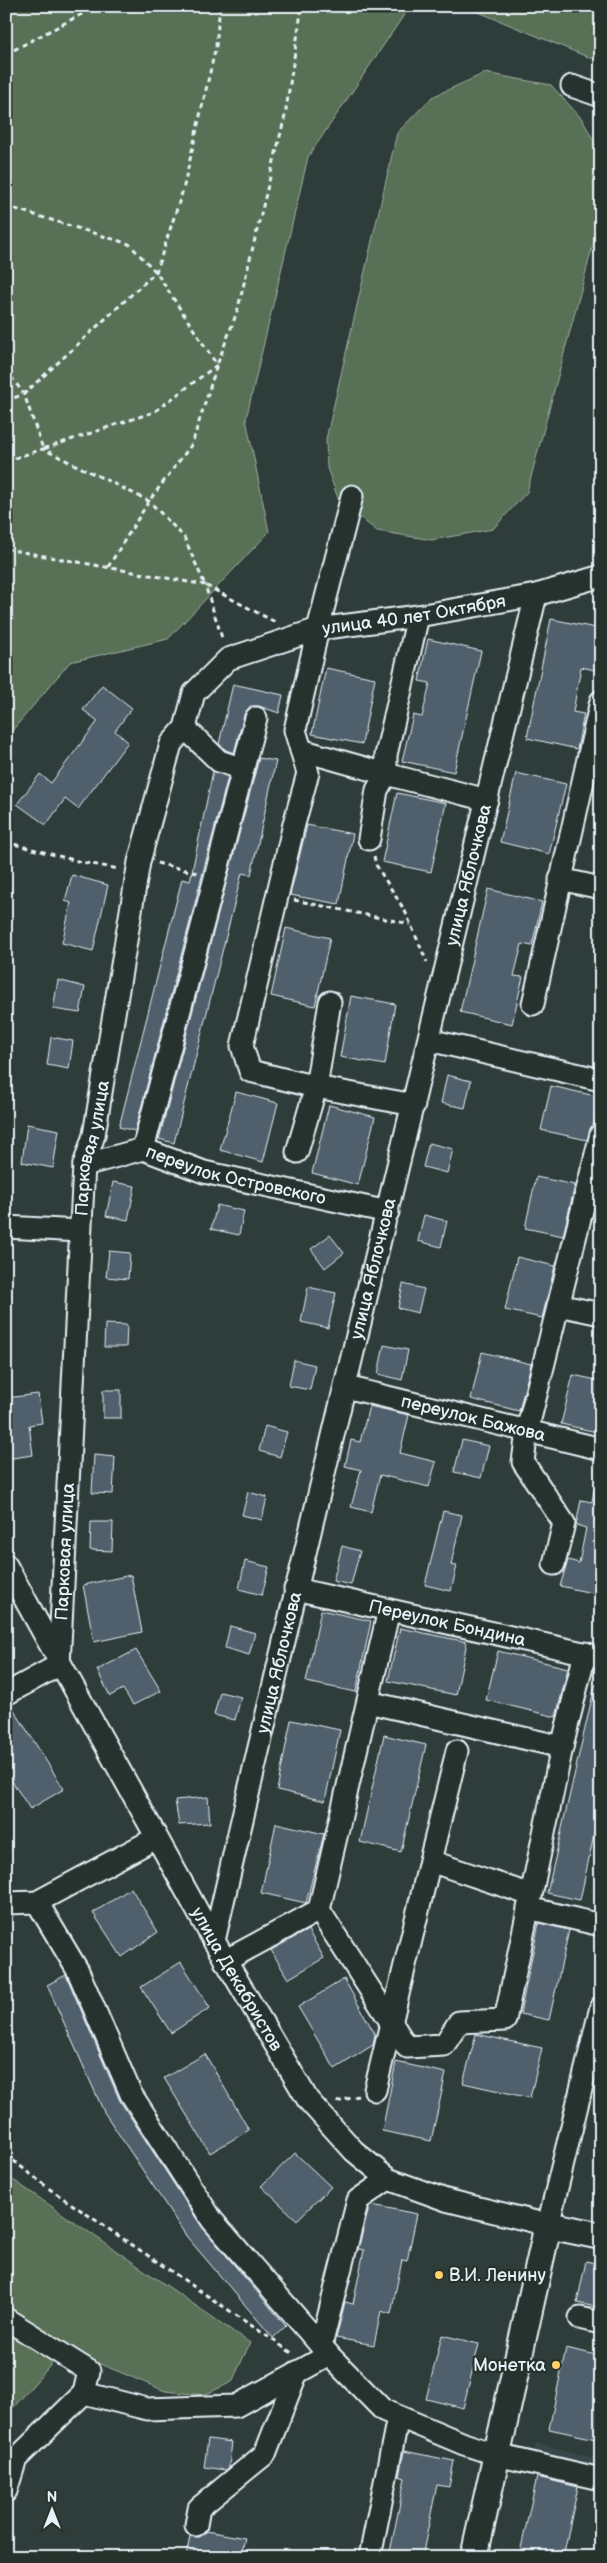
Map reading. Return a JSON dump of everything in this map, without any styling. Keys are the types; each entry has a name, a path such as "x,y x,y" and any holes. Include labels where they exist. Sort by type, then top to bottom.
{"main road":[{"name":"улица Декабристов","path":"548,2225 601,2236"},
{"path":"474,2557 548,2225"}],"street":[{"path":"572,86 601,96"},
{"path":"352,496 308,632 295,730 308,773 242,1046 250,1071 316,1087 414,1105"},
{"name":"улица 40 лет Октября","path":"228,659 308,632 536,596 601,576"},
{"name":"улица Яблочкова","path":"214,1941 295,1589 346,1388 536,596"},
{"path":"369,839 377,790 386,774 386,755 418,616"},
{"name":"Парковая улица","path":"59,1666 84,1165 94,1135 138,865 171,744 184,728 194,693 228,659"},
{"path":"533,1004 601,701"},
{"path":"143,1149 216,878 256,718"},
{"path":"184,728 219,761 243,769"},
{"path":"302,750 487,800"},
{"path":"560,879 601,888"},
{"path":"297,1152 316,1087 330,1002"},
{"path":"429,1040 601,1080"},
{"path":"554,1564 564,1523 523,1462 527,1431 601,1134"},
{"name":"переулок Островского","path":"84,1165 143,1149 204,1172 388,1212"},
{"path":"6,1227 80,1231"},
{"path":"558,1305 601,1314"},
{"name":"переулок Бажова","path":"346,1388 601,1449"},
{"name":"улица Декабристов","path":"6,1565 59,1666 225,1961 308,2100 354,2151 388,2179 446,2200 548,2225"},
{"name":"Переулок Бондина","path":"295,1589 593,1655"},
{"path":"389,1610 319,1910 406,2046 444,2045 459,2022 505,2020 562,1747 593,1655"},
{"path":"6,1694 59,1666"},
{"path":"368,1702 562,1747"},
{"path":"375,2090 457,1751"},
{"path":"6,1903 37,1902 156,1838"},
{"path":"430,1861 530,1901 601,1925"},
{"path":"37,1902 78,1971 131,2094 212,2220 315,2359 383,2410 464,2444 497,2455 601,2479"},
{"path":"225,1961 319,1910"},
{"path":"548,2225 601,2008"},
{"path":"196,2525 199,2508 265,2454 315,2359 358,2200 388,2179"},
{"path":"6,2318 89,2371 84,2393 16,2459 6,2491"},
{"path":"580,2318 601,2323"},
{"path":"84,2393 147,2409 236,2406 315,2359"},
{"path":"370,2557 398,2416"}],"path":[{"path":"6,54 97,6"},
{"path":"6,401 24,394 156,272 183,190 216,46 220,6"},
{"path":"108,567 149,501 192,444 217,365 237,312 285,116 302,6"},
{"path":"6,206 129,244 156,272 217,365"},
{"path":"6,461 154,412 217,365"},
{"path":"6,370 24,394 42,449 149,501 184,537 205,585 228,659"},
{"path":"6,549 205,585 308,632"},
{"path":"369,839 376,865 410,924 441,992"},
{"path":"6,842 81,862 138,865 216,878"},
{"path":"277,896 410,924"},
{"path":"6,2155 50,2190 280,2348 315,2359"}],"shaded area":[{"path":"536,2443 601,2459 601,2493 529,2472"}],"green space":[{"path":"6,6 410,6 308,157 246,419 269,532 168,639 70,662 6,738"},
{"path":"464,6 601,6 601,55 590,58"},
{"path":"485,73 551,85 582,119 601,154 601,215 527,492 493,529 432,540 377,531 339,501 327,468 326,439 397,133 432,97"},
{"path":"6,2175 250,2343 232,2382 204,2395 165,2391 91,2360 54,2361 6,2416"}],"building":[{"path":"551,619 601,629 601,643 595,670 581,667 573,712 584,714 577,749 527,738"},
{"path":"428,639 481,651 454,772 402,761 413,715 422,717 430,683 419,681"},
{"path":"326,668 375,678 362,744 312,734"},
{"path":"233,684 283,695 279,713 259,706 250,706 244,715 234,753 226,750 219,744"},
{"path":"102,685 132,708 115,731 128,742 78,809 65,799 46,825 17,804 40,774 51,783 98,721 83,710"},
{"path":"259,758 276,761 251,875 242,873 174,1143 159,1139"},
{"path":"213,771 228,777 135,1131 119,1127 182,879 190,881"},
{"path":"516,773 566,784 549,854 500,842"},
{"path":"397,793 446,803 431,872 382,862"},
{"path":"307,825 353,834 339,904 290,895"},
{"path":"72,875 108,885 93,951 62,943 71,903 65,901"},
{"path":"488,889 542,902 532,946 522,944 514,976 523,977 512,1024 460,1012"},
{"path":"286,928 330,938 315,1006 271,996"},
{"path":"58,980 85,987 80,1013 53,1009"},
{"path":"351,996 395,1004 385,1065 340,1057"},
{"path":"51,1037 73,1041 69,1069 47,1065"},
{"path":"447,1075 471,1081 465,1108 441,1103"},
{"path":"551,1086 600,1097 594,1124 587,1140 541,1130"},
{"path":"236,1092 278,1103 263,1162 220,1150"},
{"path":"329,1105 375,1117 358,1185 312,1173"},
{"path":"27,1124 59,1130 53,1168 22,1162"},
{"path":"429,1143 453,1149 447,1173 423,1167"},
{"path":"536,1177 575,1185 563,1236 525,1228"},
{"path":"113,1182 135,1186 128,1220 106,1216"},
{"path":"217,1205 244,1211 239,1235 211,1229"},
{"path":"424,1215 447,1221 441,1247 418,1241"},
{"path":"330,1235 344,1253 325,1268 311,1249"},
{"path":"109,1251 130,1253 128,1279 106,1277"},
{"path":"517,1257 555,1266 542,1318 505,1310"},
{"path":"403,1284 424,1289 418,1313 398,1308"},
{"path":"308,1287 336,1293 328,1328 301,1322"},
{"path":"105,1324 127,1325 126,1347 104,1347"},
{"path":"384,1345 408,1350 402,1380 378,1374"},
{"path":"482,1352 531,1364 519,1411 471,1399"},
{"path":"294,1360 315,1365 310,1390 289,1386"},
{"path":"573,1375 601,1381 601,1433 561,1424"},
{"path":"103,1390 121,1390 121,1418 103,1418"},
{"path":"38,1394 42,1423 29,1425 33,1455 6,1459 6,1398"},
{"path":"369,1406 409,1415 400,1453 436,1462 429,1487 380,1475 371,1512 351,1507 361,1470 345,1466 351,1440 360,1442"},
{"path":"265,1426 287,1432 280,1457 259,1451"},
{"path":"462,1440 489,1446 481,1478 454,1472"},
{"path":"94,1455 115,1457 113,1494 92,1493"},
{"path":"594,1490 601,1491 601,1595 560,1586 568,1560 579,1563 586,1528 576,1525 581,1500 592,1502"},
{"path":"248,1492 267,1497 262,1520 242,1515"},
{"path":"443,1511 462,1515 451,1565 457,1566 451,1591 425,1585"},
{"path":"91,1522 113,1522 112,1551 90,1550"},
{"path":"342,1546 360,1551 351,1585 333,1581"},
{"path":"245,1561 269,1567 262,1595 239,1589"},
{"path":"131,1575 142,1632 94,1642 83,1585"},
{"path":"321,1610 371,1621 356,1692 306,1682"},
{"path":"230,1626 255,1633 249,1655 225,1648"},
{"path":"400,1628 467,1642 456,1695 388,1681"},
{"path":"136,1650 161,1691 133,1705 123,1689 110,1696 97,1670"},
{"path":"498,1651 568,1668 556,1717 486,1700"},
{"path":"595,1685 601,1685 601,1803 580,1900 547,1893"},
{"path":"220,1692 241,1697 235,1720 214,1715"},
{"path":"11,1705 64,1789 30,1809 6,1772 6,1706"},
{"path":"291,1720 340,1730 325,1801 277,1790"},
{"path":"384,1735 426,1745 401,1852 360,1842"},
{"path":"208,1797 210,1823 179,1825 175,1800"},
{"path":"276,1823 324,1834 306,1903 261,1893"},
{"path":"131,1888 158,1932 122,1957 93,1913"},
{"path":"539,1923 569,1930 549,2020 520,2014"},
{"path":"308,1930 324,1958 288,1979 271,1950"},
{"path":"181,1962 210,2008 171,2033 141,1987"},
{"path":"66,1975 120,2101 202,2227 286,2326 273,2338 187,2237 104,2112 47,1985"},
{"path":"344,1979 375,2034 373,2045 335,2069 298,2007"},
{"path":"476,2034 542,2048 530,2098 463,2083"},
{"path":"205,2054 249,2130 210,2153 164,2078"},
{"path":"396,2062 446,2073 431,2141 382,2131"},
{"path":"295,2153 331,2187 297,2220 261,2186"},
{"path":"372,2205 417,2214 407,2261 402,2260 391,2314 381,2311 374,2345 336,2338 345,2302 353,2304 364,2250 358,2249 369,2208"},
{"path":"586,2261 601,2264 601,2308 577,2303"},
{"path":"442,2335 479,2344 463,2408 426,2399"},
{"path":"566,2348 601,2356 601,2414 596,2439 549,2429"},
{"path":"208,2439 232,2442 229,2467 226,2470 204,2467"},
{"path":"404,2451 454,2461 449,2487 437,2485 422,2557 389,2557 405,2478 399,2476"},
{"path":"537,2477 578,2487 563,2557 519,2557"},
{"path":"206,2531 245,2538 241,2557 186,2557 190,2536 200,2537"}],"place":[{"name":"В.И. Ленину","path":"439,2275"},
{"name":"Монетка","path":"556,2365"}]}
